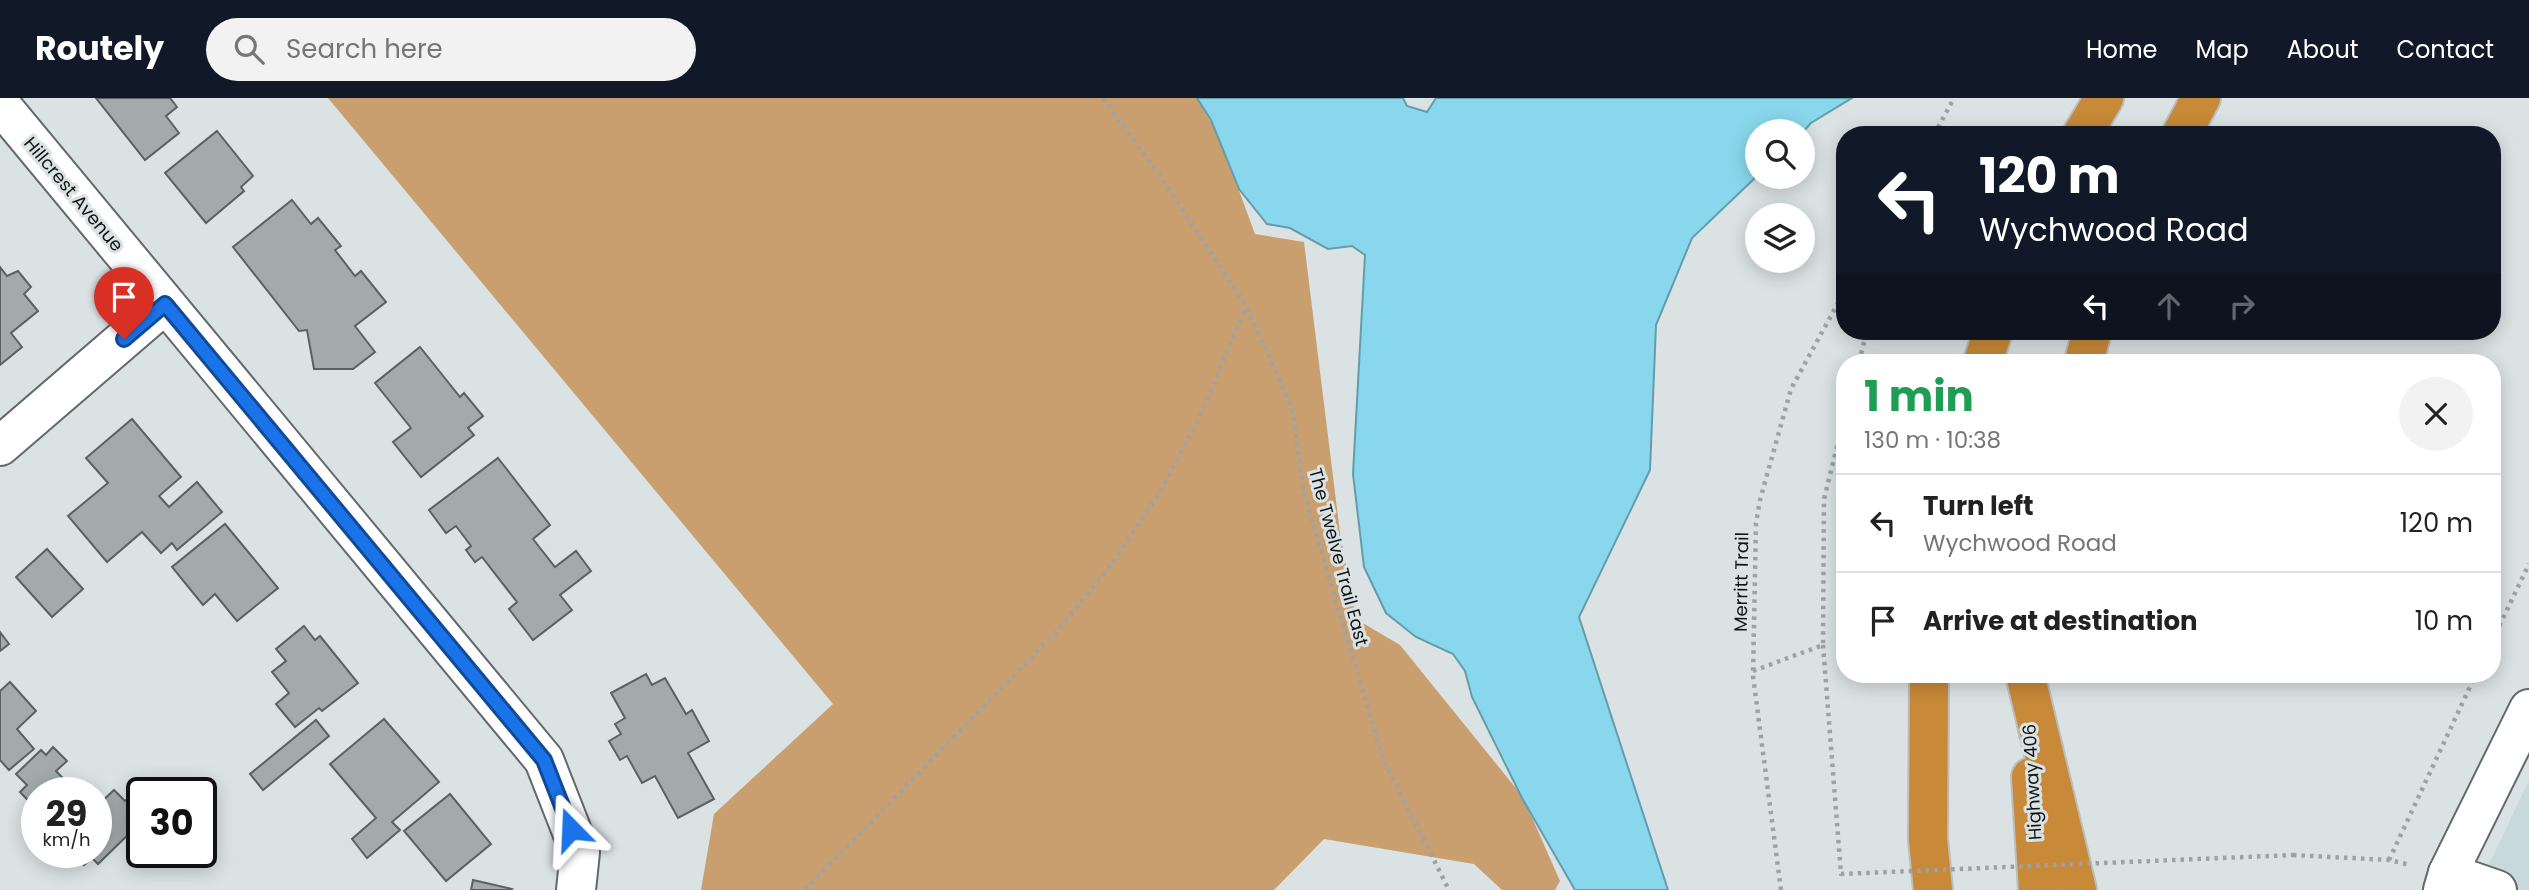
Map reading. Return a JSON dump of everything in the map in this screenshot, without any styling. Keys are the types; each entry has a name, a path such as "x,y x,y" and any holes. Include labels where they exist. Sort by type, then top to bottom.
{"highway":[{"path":"2087,126 2104,98"},
{"path":"2186,126 2201,98"},
{"path":"1929,683 1928,839 1933,890"},
{"name":"Highway 406","path":"2026,683 2038,890"},
{"path":"2027,683 2077,890"}],"street":[{"name":"Hillcrest Avenue","path":"0,104 544,760 580,852 576,890"},
{"path":"0,446 165,304"},
{"path":"2497,890 2445,882 2529,709"}],"path":[{"name":"The Twelve Trail East","path":"1102,98 1160,176 1246,306 1292,408 1304,493 1382,759 1449,890"},
{"path":"1939,126 1954,98"},
{"path":"805,890 1058,631 1108,569 1157,497 1198,421 1246,306"},
{"name":"Merritt Trail","path":"1780,890 1753,671 1756,535 1760,500 1792,385 1836,306"},
{"path":"1836,451 1824,499 1823,645 1841,874 2293,855 2389,860 2445,882"},
{"path":"2501,622 2529,564"},
{"path":"1753,671 1823,645"},
{"path":"2389,860 2472,683"}],"shaded area":[{"path":"328,98 1197,98 1219,136 1255,234 1304,242 1340,533 1356,619 1400,645 1523,797 1560,881 1555,890 1502,890 1474,864 1324,839 1274,890 701,890 714,814 833,704"},
{"path":"2529,780 2529,890 2477,890"}],"water":[{"path":"1197,98 1403,98 1407,106 1427,112 1436,98 1852,98 1815,121 1745,119 1745,187 1692,238 1656,325 1650,470 1579,617 1668,890 1575,890 1522,798 1472,697 1465,671 1453,654 1416,637 1386,613 1364,567 1353,474 1365,255 1352,246 1328,249 1290,228 1267,224 1239,189 1211,120"}],"building":[{"path":"96,98 170,98 177,107 166,116 179,133 145,160"},
{"path":"217,131 253,176 241,187 244,191 206,223 165,173"},
{"path":"292,200 311,224 318,218 341,246 335,250 355,276 361,271 386,302 355,326 375,352 353,369 314,369 307,330 299,331 233,247"},
{"path":"0,267 7,276 18,271 31,287 24,294 38,311 11,333 22,347 0,365"},
{"path":"420,347 460,397 464,393 483,416 468,428 474,435 421,477 393,442 411,428 375,383"},
{"path":"132,419 181,477 159,496 169,507 197,482 222,512 177,550 172,543 161,553 142,532 107,562 68,516 108,483 86,458"},
{"path":"498,458 550,525 533,539 555,567 576,551 591,571 560,595 572,610 533,640 509,609 517,602 482,557 475,562 466,550 471,546 456,526 446,533 429,510"},
{"path":"225,524 278,588 237,621 215,594 203,605 172,567"},
{"path":"47,549 83,589 52,617 16,577"},
{"path":"304,626 315,640 320,636 358,683 322,711 319,708 295,727 276,704 289,693 272,672 286,661 276,649"},
{"path":"0,632 9,644 0,651"},
{"path":"646,674 652,685 665,678 686,714 692,710 709,741 688,753 714,799 678,818 655,776 642,783 627,756 620,760 609,741 621,734 615,724 625,718 611,693"},
{"path":"10,682 36,711 17,729 34,749 9,770 0,760 0,691"},
{"path":"384,719 439,782 392,822 400,830 367,858 352,839 376,818 330,764"},
{"path":"316,720 329,736 263,790 250,774"},
{"path":"53,747 67,761 56,771 62,777 21,779 16,774 41,750 46,755"},
{"path":"114,790 126,800 126,837 112,850"},
{"path":"450,794 491,844 446,881 404,831"},
{"path":"473,880 512,889 471,890"}],"route":[{"path":"124,339 165,304 544,760 571,829"}]}
